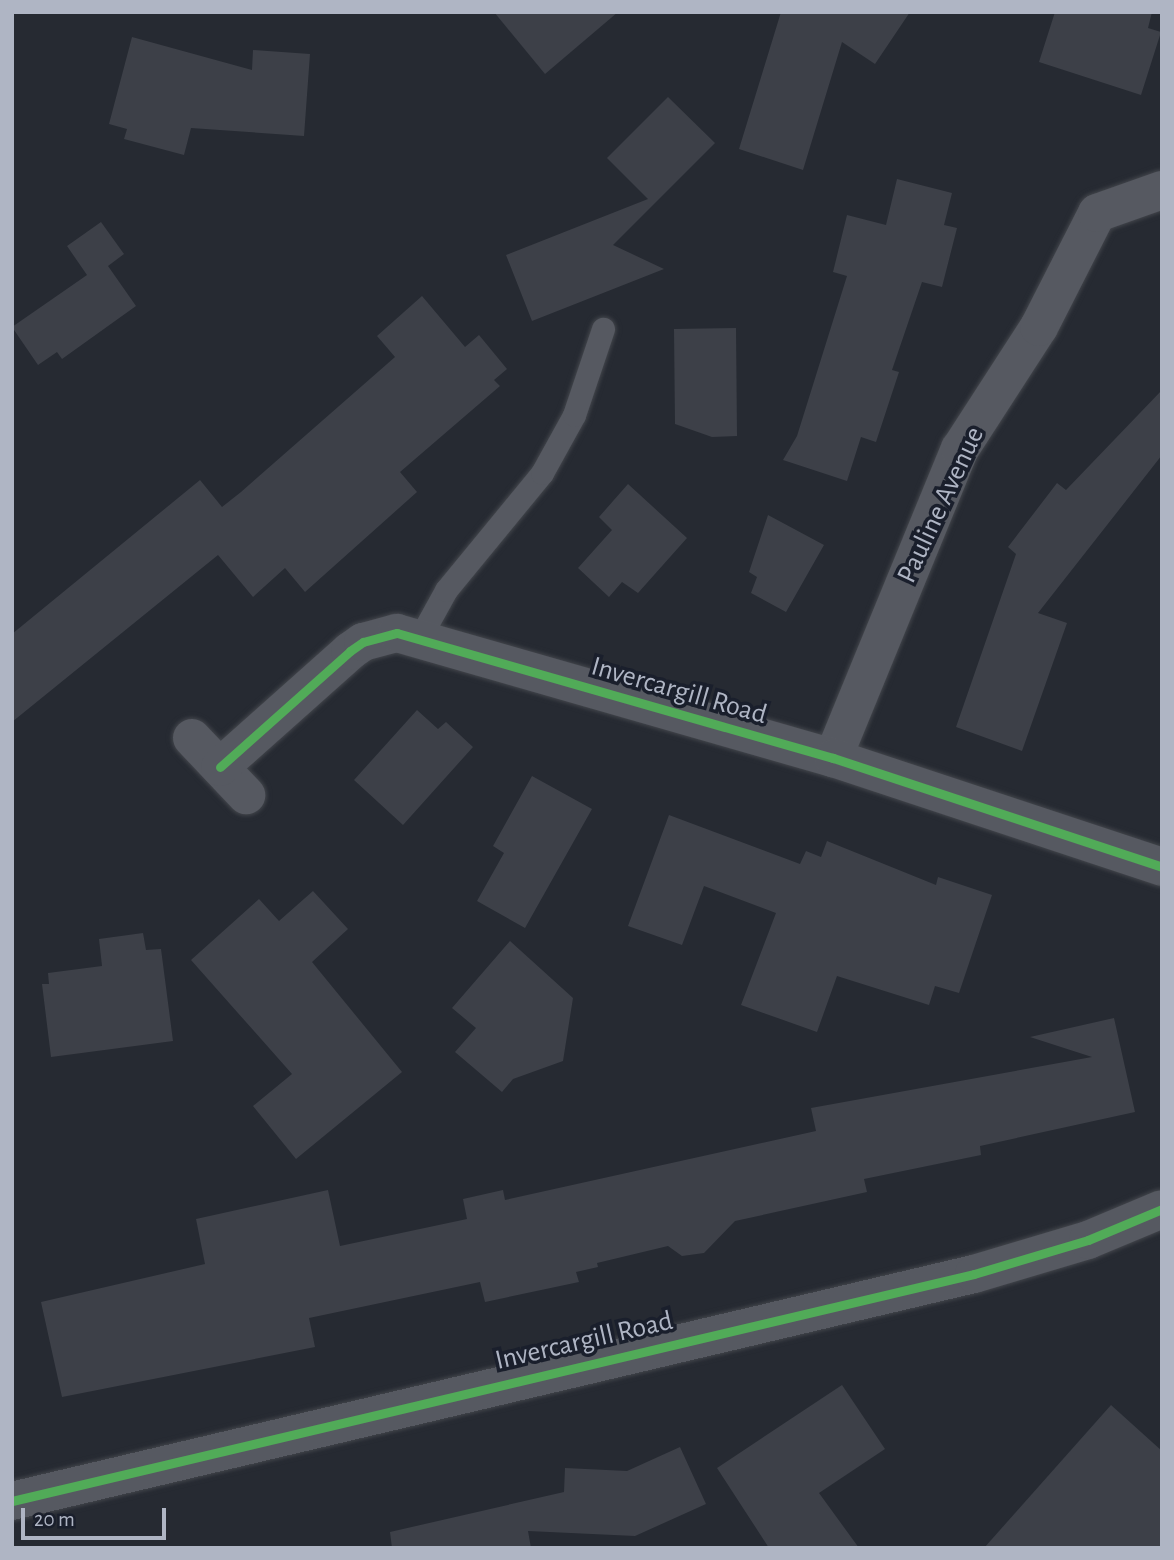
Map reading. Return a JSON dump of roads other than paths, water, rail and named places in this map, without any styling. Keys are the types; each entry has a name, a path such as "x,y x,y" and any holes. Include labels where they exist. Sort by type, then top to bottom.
{"street":[{"name":"Pauline Avenue","path":"833,758 960,449 1039,327 1097,213 1162,190"},
{"name":"Invercargill Road","path":"220,767 363,642 397,633 833,758 1162,867"},
{"path":"192,738 246,795"},
{"name":"Invercargill Road","path":"12,1501 974,1273 1088,1240 1162,1209"}],"lane":[{"path":"419,639 446,590 542,473 574,415 603,328"}]}
